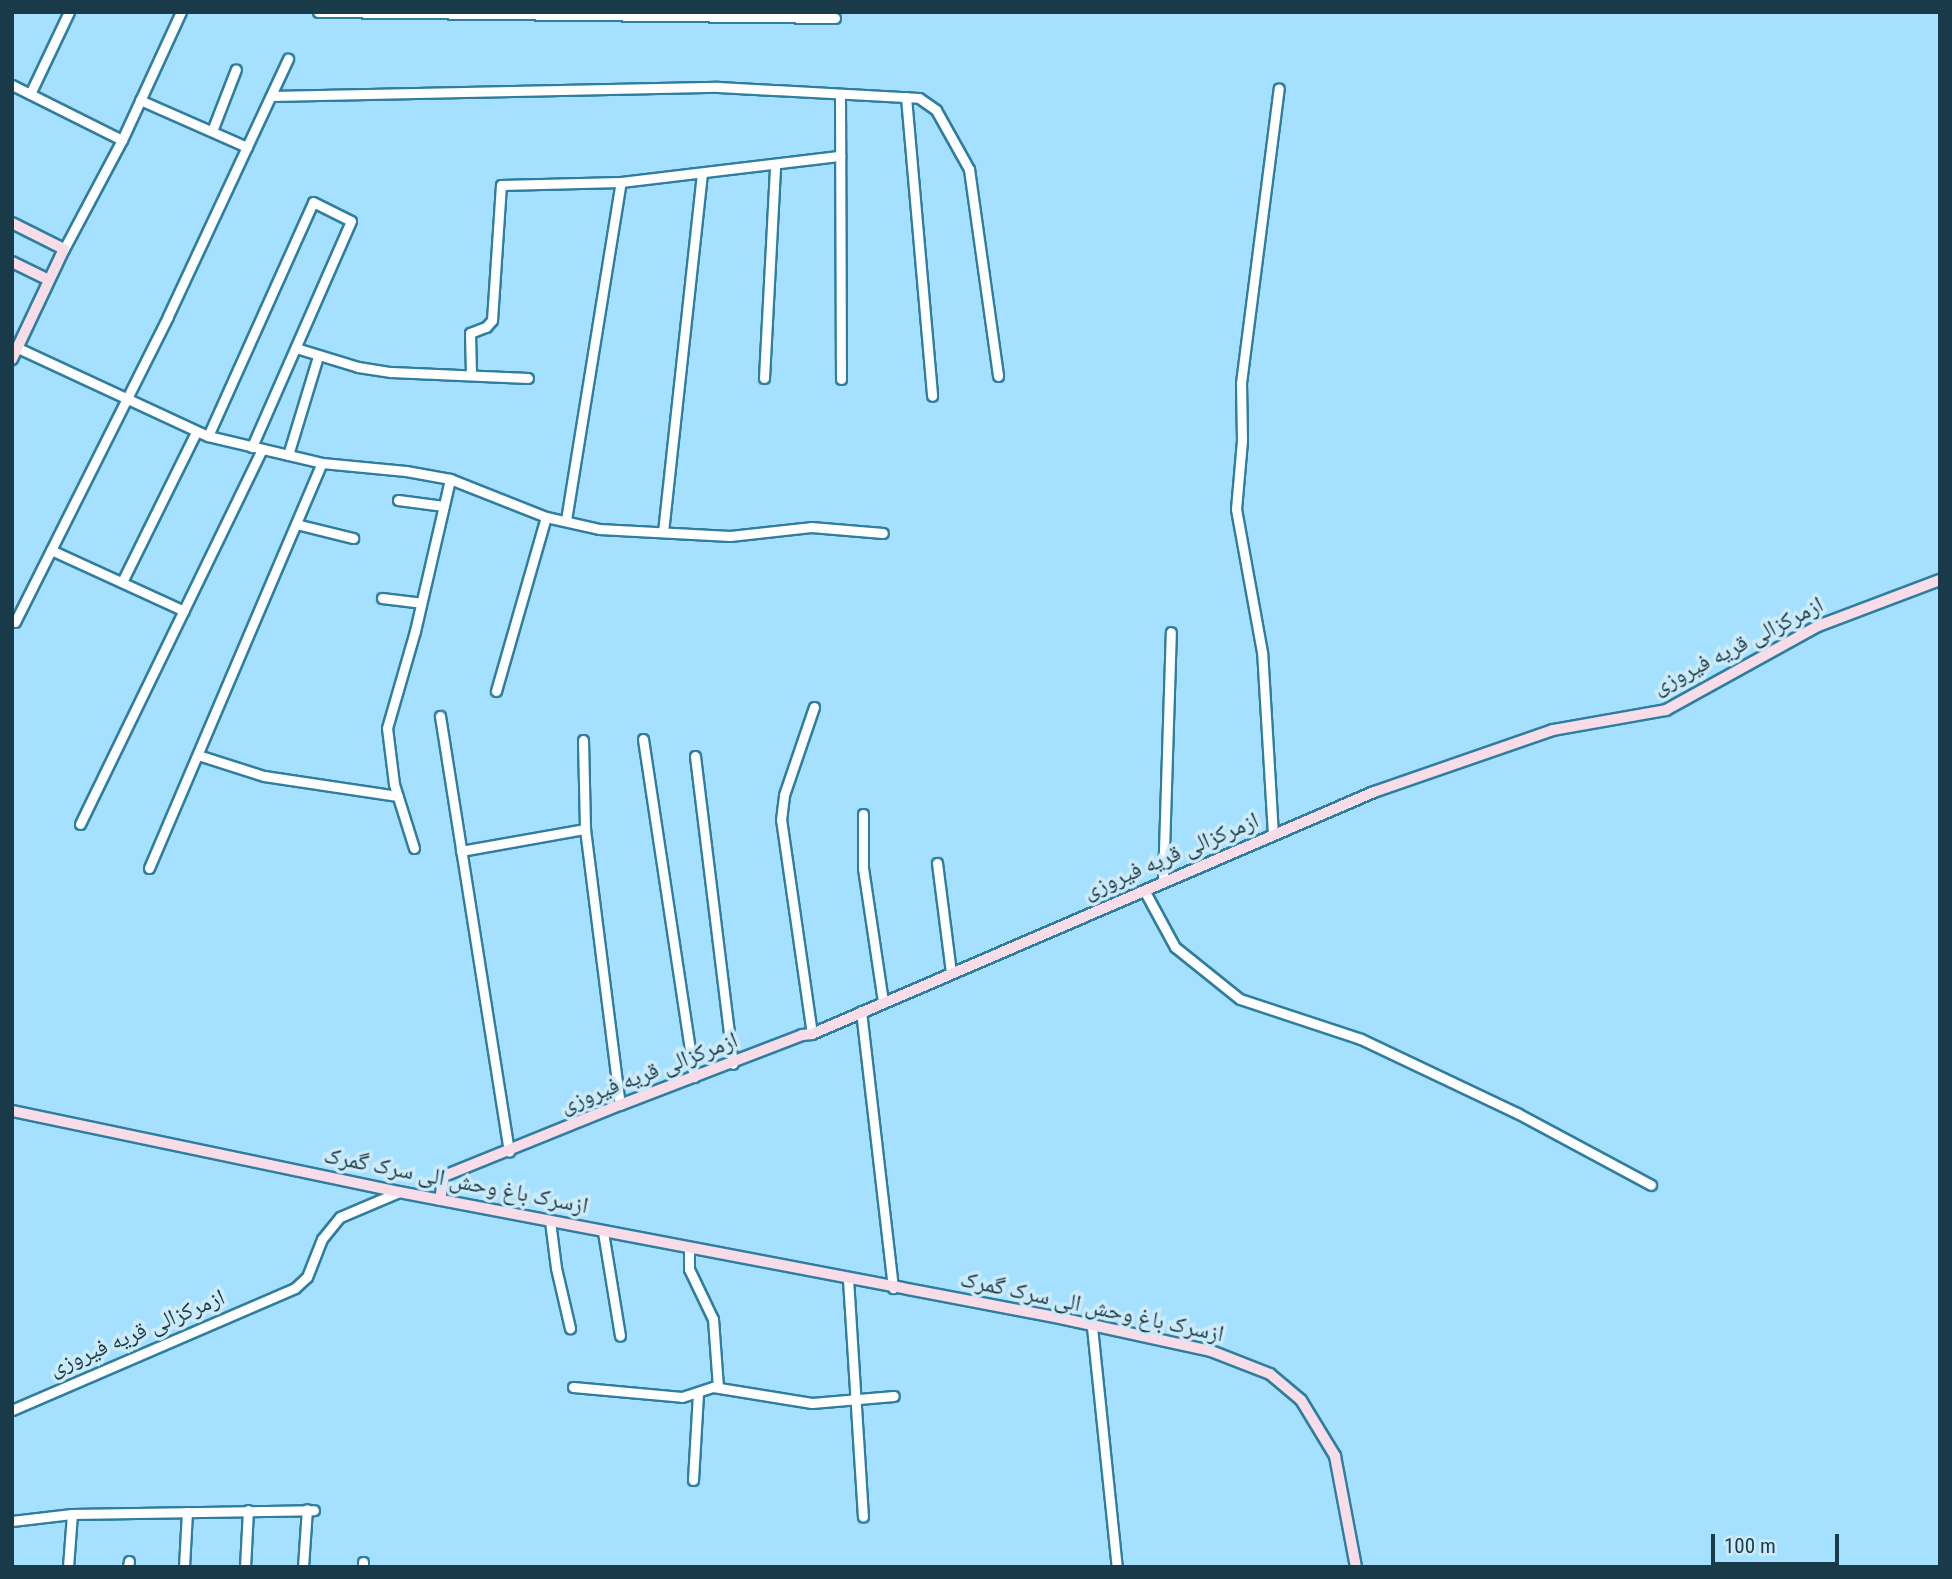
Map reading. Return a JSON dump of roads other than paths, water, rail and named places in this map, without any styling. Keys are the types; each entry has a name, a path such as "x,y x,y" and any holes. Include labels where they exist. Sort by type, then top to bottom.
{"main road":[{"path":"12,223 64,249 12,359"},
{"path":"12,262 49,280"},
{"name":"ازمرکزالی قریه فیروزی","path":"440,1200 444,1176 620,1105 733,1064 802,1035 812,1034 1374,792 1553,730 1665,710 1818,625 1940,580"},
{"name":"ازسرک باغ وحش الی سرک گمرک","path":"12,1111 399,1192 1211,1351 1283,1382 1301,1400 1335,1456 1356,1567"}],"street":[{"path":"30,94 69,12"},
{"path":"64,249 122,140 181,12"},
{"path":"318,12 835,18"},
{"path":"15,622 168,316 288,59"},
{"path":"212,131 236,69"},
{"path":"12,85 122,140"},
{"path":"271,96 718,87 919,98 936,110 969,169 998,376"},
{"path":"1273,835 1262,652 1236,509 1242,440 1241,383 1279,88"},
{"path":"840,94 841,379"},
{"path":"906,97 932,396"},
{"path":"140,100 247,147"},
{"path":"471,373 470,333 486,327 492,320 501,185 621,182 702,175 840,156"},
{"path":"764,378 775,165"},
{"path":"663,532 702,175"},
{"path":"566,520 621,182"},
{"path":"80,824 184,611 257,448 296,348 351,221 313,202 208,436"},
{"path":"18,348 124,400 208,436 322,463 407,471 450,479 546,517 599,529 730,536 811,527 883,533"},
{"path":"296,348 358,367 391,372 471,373 528,378"},
{"path":"288,455 318,356"},
{"path":"122,582 196,432"},
{"path":"149,868 322,463"},
{"path":"414,848 398,796 387,728 421,603 450,479"},
{"path":"398,500 444,506"},
{"path":"496,691 546,517"},
{"path":"296,524 353,538"},
{"path":"51,550 184,611"},
{"path":"382,598 421,603"},
{"path":"1163,882 1171,632"},
{"path":"812,1034 781,820 784,795 814,706"},
{"path":"440,716 509,1152"},
{"path":"643,739 694,1077"},
{"path":"583,740 585,829 620,1105"},
{"path":"198,755 264,776 398,796"},
{"path":"695,756 733,1064"},
{"path":"863,814 863,868 883,1002"},
{"path":"461,851 585,829"},
{"path":"937,863 951,973"},
{"path":"1144,890 1175,947 1240,999 1374,1045 1517,1113 1651,1185"},
{"path":"861,1011 893,1288"},
{"name":"ازمرکزالی قریه فیروزی","path":"12,1410 295,1288 307,1277 322,1239 340,1217 399,1192"},
{"path":"550,1221 556,1268 570,1328"},
{"path":"603,1231 621,1336"},
{"path":"689,1248 689,1269 713,1319 718,1387"},
{"path":"848,1279 863,1517"},
{"path":"1093,1326 1117,1567"},
{"path":"573,1387 682,1397 698,1394 707,1387 718,1387 812,1403 894,1396"},
{"path":"693,1480 698,1394"},
{"path":"245,1567 248,1510"},
{"path":"12,1521 72,1514 310,1510 303,1567"},
{"path":"184,1567 187,1512"},
{"path":"68,1567 72,1514"}]}
